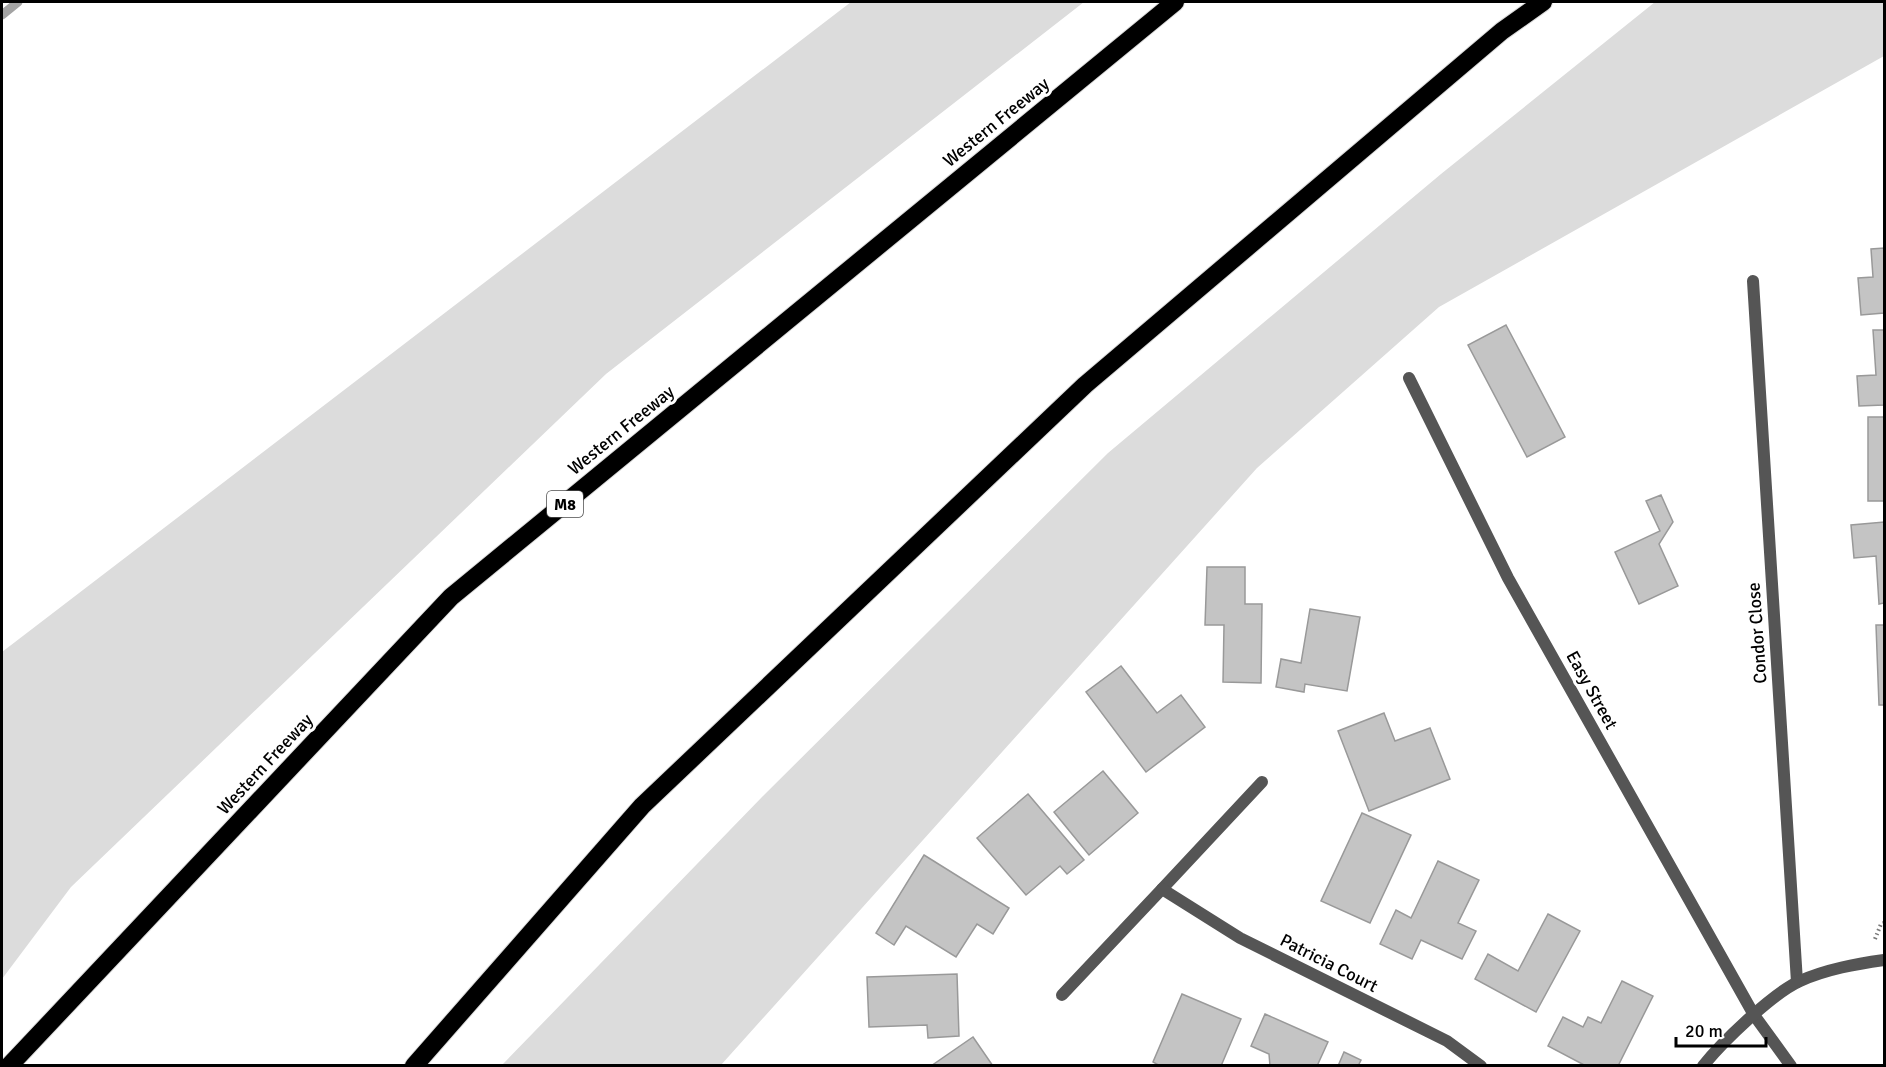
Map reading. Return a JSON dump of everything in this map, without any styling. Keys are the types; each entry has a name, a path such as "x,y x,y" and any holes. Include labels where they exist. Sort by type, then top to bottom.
{"highway":[{"name":"Western Freeway","path":"9,1065 451,597 1176,2"},
{"path":"414,1065 642,806 1085,385 1502,31 1543,2"}],"street":[{"name":"Condor Close","path":"1753,281 1797,982"},
{"name":"Easy Street","path":"1409,378 1508,578 1754,1015 1791,1065"},
{"path":"1062,995 1262,782"},
{"name":"Patricia Court","path":"1162,889 1240,938 1447,1041 1481,1065"},
{"path":"1703,1065 1754,1015 1797,982 1837,969 1884,960"}],"shaded area":[{"path":"851,2 1084,2 606,374 71,887 2,979 2,652"},
{"path":"1655,2 1884,2 1884,56 1439,307 1257,468 721,1065 502,1065 762,797 1108,453 1441,174"}],"building":[{"path":"1884,248 1884,313 1861,315 1858,278 1873,277 1871,249"},
{"path":"1506,325 1565,437 1527,457 1468,345"},
{"path":"1873,330 1884,330 1884,405 1859,406 1857,376 1876,375"},
{"path":"1868,417 1884,417 1884,501 1868,501"},
{"path":"1661,495 1673,522 1659,544 1678,586 1639,604 1615,552 1660,531 1646,501"},
{"path":"1884,522 1884,603 1879,604 1876,556 1854,558 1851,525"},
{"path":"1207,567 1245,567 1245,604 1262,604 1261,683 1223,682 1224,625 1205,625"},
{"path":"1310,609 1360,617 1347,691 1305,684 1304,692 1276,687 1281,659 1301,663"},
{"path":"1876,625 1884,625 1884,705 1879,705"},
{"path":"1121,666 1157,713 1181,695 1205,727 1146,772 1086,692"},
{"path":"1384,713 1395,741 1430,728 1450,779 1369,811 1338,731"},
{"path":"1103,771 1138,813 1089,855 1054,812"},
{"path":"1028,794 1084,860 1067,874 1060,866 1026,895 977,838"},
{"path":"1362,813 1411,835 1370,923 1321,901"},
{"path":"924,855 1009,908 993,934 977,924 956,957 906,926 894,945 876,933"},
{"path":"1438,861 1479,880 1458,923 1476,931 1462,959 1421,940 1412,959 1380,944 1396,910 1411,918"},
{"path":"1548,914 1580,931 1536,1012 1475,979 1488,954 1518,971"},
{"path":"957,974 959,1036 928,1038 927,1025 869,1027 867,977"},
{"path":"1622,981 1653,996 1618,1066 1586,1066 1548,1046 1563,1017 1583,1027 1588,1017 1601,1023"},
{"path":"1182,994 1241,1019 1221,1066 1160,1066 1153,1062"},
{"path":"1265,1014 1328,1042 1317,1066 1270,1066 1269,1054 1251,1046"},
{"path":"973,1037 993,1066 931,1066"},
{"path":"1344,1052 1361,1060 1358,1066 1338,1066"}],"waterway":[{"path":"2,15 18,2"}]}
